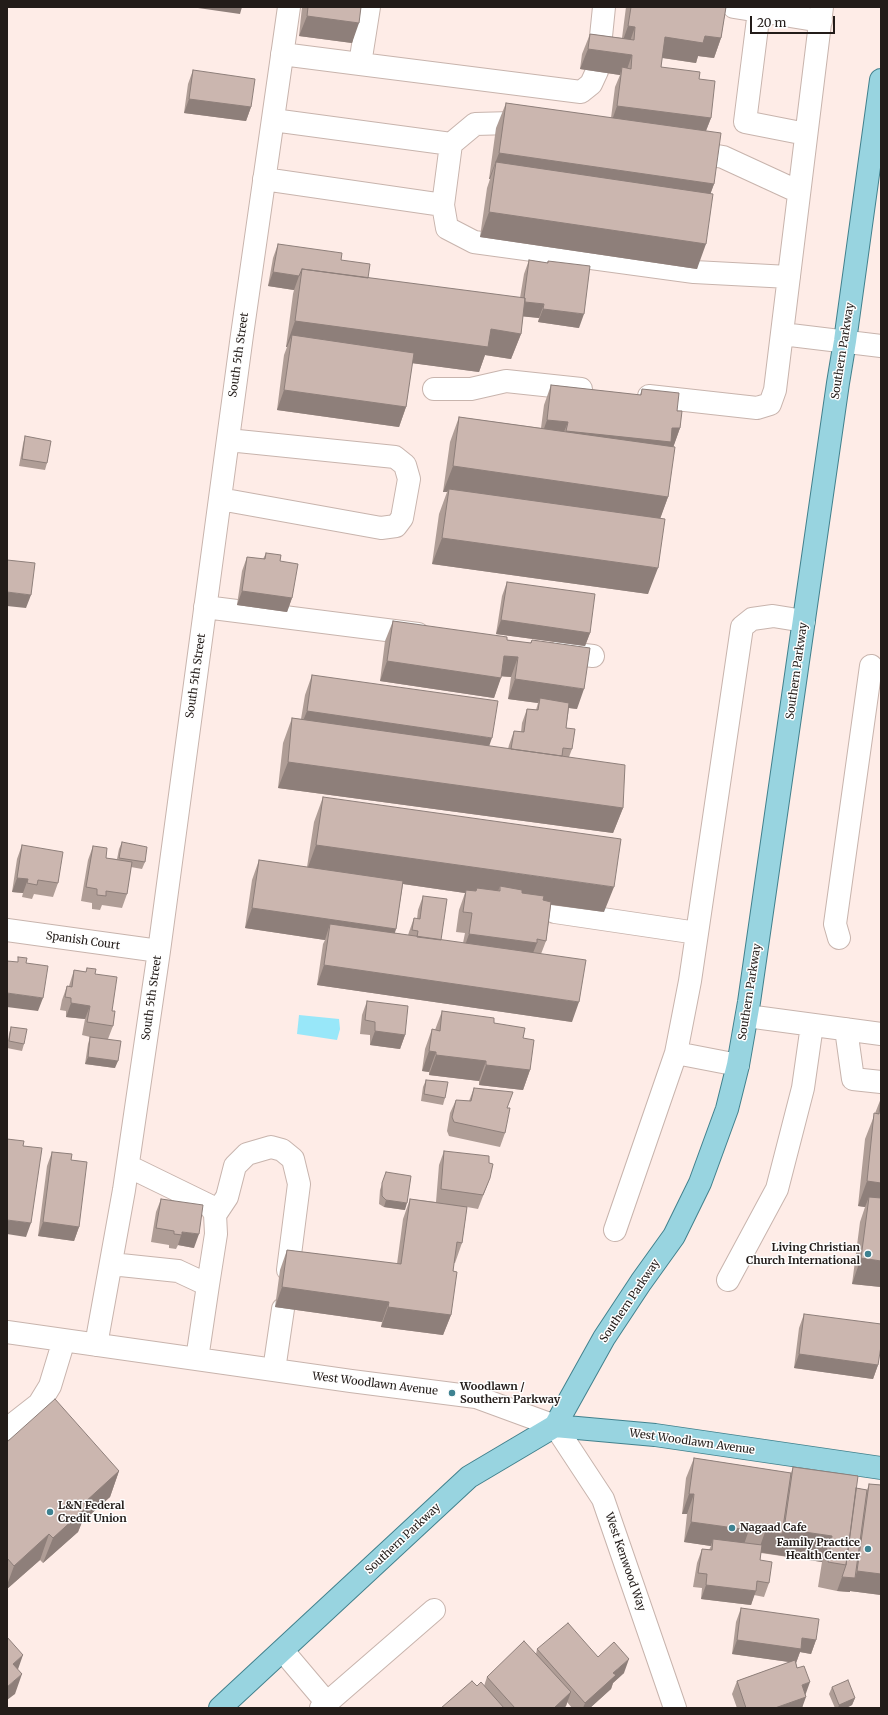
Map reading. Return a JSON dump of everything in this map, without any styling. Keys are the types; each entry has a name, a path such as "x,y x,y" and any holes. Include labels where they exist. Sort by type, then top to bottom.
{"main road":[{"name":"Southern Parkway","path":"220,1708 469,1477 555,1426 604,1338 674,1236 700,1183 727,1109 738,1066 747,1016 880,91"},
{"name":"West Woodlawn Avenue","path":"555,1426 655,1435 881,1468"}],"street":[{"name":"South 5th Street","path":"96,1345 128,1166 289,7"},
{"path":"360,64 369,7"},
{"path":"282,54 581,92 591,84 598,64 604,7"},
{"path":"631,394 757,408 770,404 775,390 821,14 759,11 734,7"},
{"path":"759,11 744,122 806,134"},
{"path":"273,120 451,144"},
{"path":"551,129 512,123 475,124 451,144 443,205 447,228 474,242 694,272 789,277"},
{"path":"669,148 723,156 799,192"},
{"path":"264,179 443,205"},
{"path":"782,334 881,346"},
{"path":"434,389 470,389 506,381 600,391"},
{"path":"220,499 381,528 396,526 402,518 409,479 405,465 394,457 228,440"},
{"path":"205,607 434,636"},
{"path":"615,1230 676,1053 690,981 742,627 752,619 773,616 804,621"},
{"path":"537,649 592,656"},
{"path":"839,938 835,924 871,666"},
{"path":"555,912 697,932"},
{"name":"Spanish Court","path":"7,930 159,951"},
{"path":"747,1016 881,1034"},
{"path":"728,1280 777,1188 804,1088 812,1025"},
{"path":"846,1029 853,1079 881,1082"},
{"path":"676,1053 738,1066"},
{"path":"215,1215 227,1197 236,1166 247,1154 271,1147 282,1150 293,1159 299,1184 288,1270"},
{"path":"128,1166 210,1206 215,1215 216,1234 196,1359"},
{"path":"111,1264 178,1271 208,1285"},
{"path":"274,1370 283,1309"},
{"name":"West Woodlawn Avenue","path":"7,1332 476,1397 555,1426"},
{"path":"7,1430 39,1404 50,1386 64,1340"},
{"name":"West Kenwood Way","path":"555,1426 603,1499 675,1708"},
{"path":"283,1651 324,1706 434,1610"}],"water":[{"path":"299,1015 339,1019 340,1029 337,1040 297,1034"}],"building":[{"path":"308,7 361,7 359,23 307,16"},
{"path":"631,7 726,7 721,38 705,36 703,43 665,37 661,67 700,72 699,79 715,81 711,118 617,106 622,67 631,69 632,55 588,49 590,34 634,40 635,27 628,26"},
{"path":"193,70 255,79 251,107 189,99"},
{"path":"506,103 721,133 714,184 499,153"},
{"path":"496,162 713,194 706,244 489,212"},
{"path":"278,244 342,253 341,260 370,264 368,278 302,269 299,276 273,272"},
{"path":"529,260 590,266 584,314 543,309 544,304 525,302 524,298"},
{"path":"302,269 525,298 521,334 491,329 488,347 295,321"},
{"path":"292,335 414,353 406,407 284,390"},
{"path":"551,385 641,395 642,389 679,393 677,411 682,411 680,428 672,428 671,442 566,431 568,422 547,420"},
{"path":"459,417 675,447 668,497 453,466"},
{"path":"25,436 51,441 47,463 22,459"},
{"path":"449,489 665,519 658,568 442,538"},
{"path":"266,553 281,555 280,561 298,564 292,598 242,591 247,557 265,559"},
{"path":"7,560 35,563 31,595 7,592"},
{"path":"507,582 595,594 590,633 501,620"},
{"path":"393,621 507,637 507,640 531,643 532,640 590,648 584,689 515,679 518,657 504,656 501,678 387,661"},
{"path":"312,675 498,701 492,738 307,711"},
{"path":"540,698 569,703 566,728 575,729 572,749 563,748 562,756 511,749 514,731 524,732 527,709 538,710"},
{"path":"292,718 625,765 623,808 288,762"},
{"path":"323,797 621,839 614,887 316,845"},
{"path":"122,842 147,847 145,862 119,858"},
{"path":"22,845 63,852 58,883 38,880 37,885 27,883 28,879 17,878"},
{"path":"93,846 107,848 106,858 132,862 127,894 106,891 106,896 97,895 97,889 86,887"},
{"path":"259,860 403,881 396,929 252,908"},
{"path":"500,886 522,890 522,893 544,896 543,900 551,902 546,941 537,939 537,943 469,934 472,913 463,912 466,890 476,891 477,888 500,891"},
{"path":"423,896 447,899 441,940 417,937 418,931 412,930 414,918 420,919"},
{"path":"330,924 586,960 579,1002 324,965"},
{"path":"18,957 27,958 26,963 48,966 43,998 7,993 7,961 18,962"},
{"path":"87,968 96,969 95,974 117,977 112,1011 115,1011 113,1026 87,1022 90,1006 71,1003 71,998 65,997 67,986 72,987 74,970 86,972"},
{"path":"367,1001 408,1006 405,1035 375,1031 375,1022 365,1020"},
{"path":"442,1011 494,1018 494,1023 525,1028 523,1038 534,1040 530,1070 486,1065 486,1061 436,1055 436,1052 429,1051 432,1029 440,1031"},
{"path":"11,1027 27,1029 24,1044 9,1041"},
{"path":"90,1037 121,1041 118,1061 88,1057"},
{"path":"426,1080 448,1082 445,1098 424,1094"},
{"path":"474,1088 513,1092 507,1108 510,1108 505,1133 454,1122 452,1117 456,1100 471,1101"},
{"path":"881,1098 881,1183 867,1181 874,1113 879,1114"},
{"path":"7,1139 24,1141 23,1146 42,1148 31,1223 7,1220"},
{"path":"444,1151 489,1156 489,1163 493,1164 490,1178 483,1195 441,1189"},
{"path":"52,1152 72,1154 71,1160 87,1162 79,1227 43,1222"},
{"path":"386,1172 411,1176 407,1203 386,1200 382,1196 382,1183"},
{"path":"869,1197 881,1198 881,1261 861,1258"},
{"path":"161,1199 203,1205 199,1234 182,1232 182,1235 174,1234 174,1231 156,1228"},
{"path":"410,1199 467,1207 462,1243 457,1242 453,1271 457,1272 451,1315 388,1307 389,1302 282,1287 287,1250 401,1264"},
{"path":"804,1314 881,1324 881,1346 878,1365 799,1354"},
{"name":"L&N Federal Credit Union","path":"55,1399 119,1471 84,1503 87,1507 53,1538 49,1534 14,1566 7,1558 7,1442"},
{"name":"Nagaad Cafe","path":"694,1458 791,1473 782,1534 765,1532 765,1528 750,1526 749,1530 691,1522 694,1494 689,1494"},
{"path":"793,1467 858,1476 846,1565 828,1562 832,1536 784,1529"},
{"path":"869,1484 881,1485 881,1574 857,1571"},
{"path":"856,1488 867,1490 855,1578 842,1577 846,1565"},
{"path":"713,1539 762,1545 760,1560 772,1562 769,1583 757,1581 756,1591 706,1585 707,1574 698,1573 702,1549 712,1550"},
{"path":"741,1608 819,1619 816,1640 802,1638 801,1649 737,1640"},
{"path":"568,1623 598,1657 614,1642 629,1659 613,1673 616,1675 585,1703 537,1649"},
{"path":"7,1637 23,1655 13,1664 22,1674 7,1687"},
{"path":"524,1641 571,1692 554,1708 515,1708 487,1677"},
{"path":"795,1660 797,1668 804,1666 810,1682 802,1685 806,1697 775,1708 746,1708 737,1681"},
{"path":"848,1680 855,1698 839,1705 832,1687"},
{"path":"472,1681 477,1686 481,1682 504,1708 441,1708"}],"place":[{"name":"Living Christian Church International","path":"868,1254"},
{"name":"Woodlawn / Southern Parkway","path":"452,1393"},
{"name":"L&N Federal Credit Union","path":"50,1512"},
{"name":"Nagaad Cafe","path":"732,1528"},
{"name":"Family Practice Health Center","path":"868,1549"}]}
